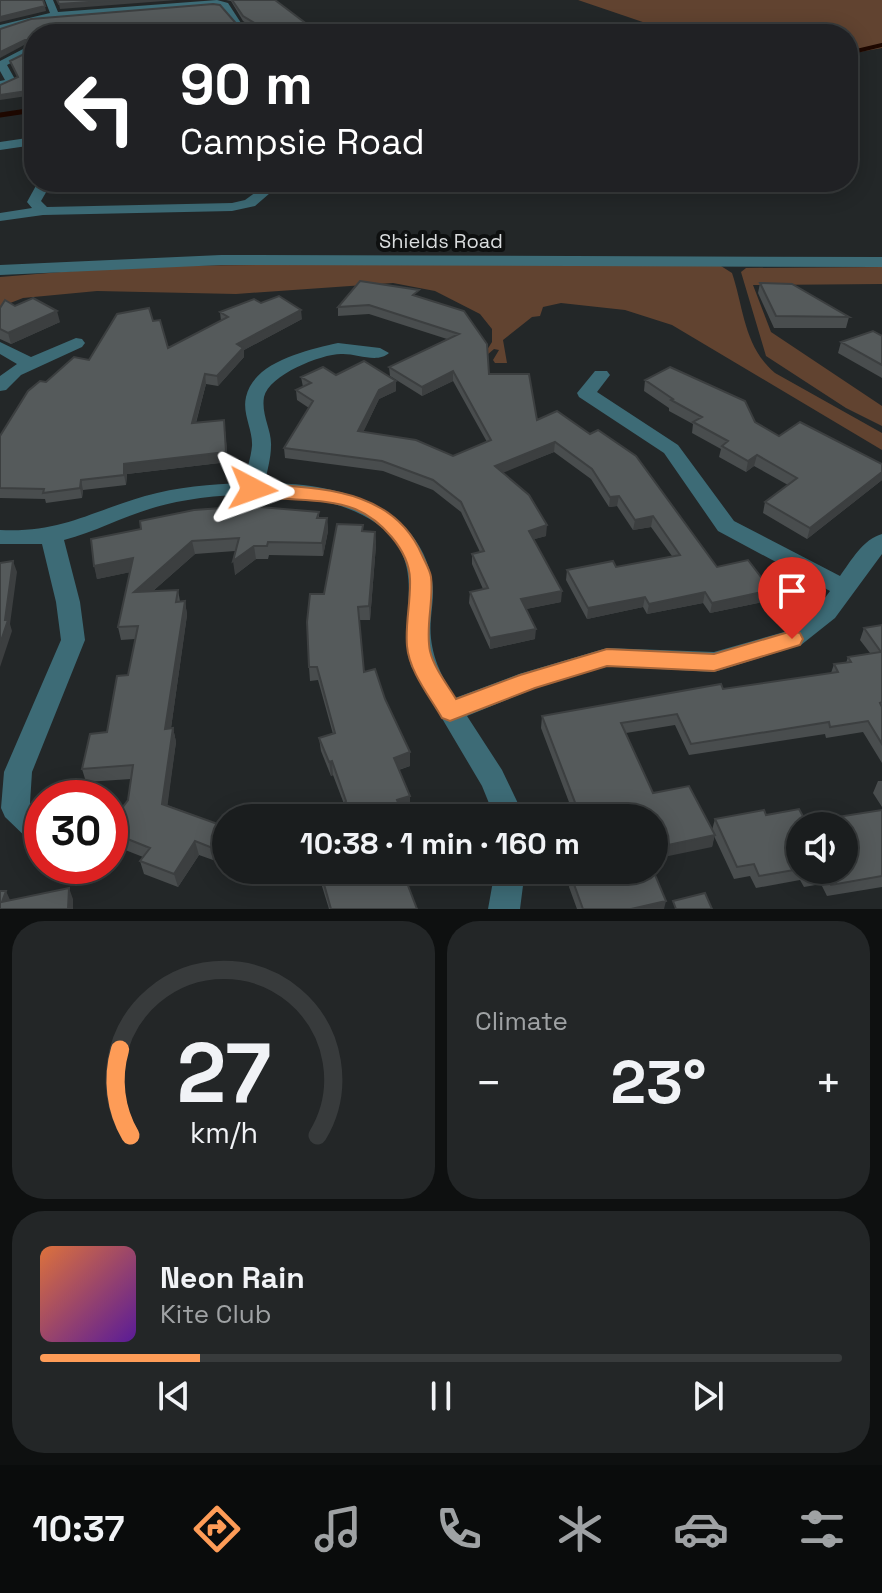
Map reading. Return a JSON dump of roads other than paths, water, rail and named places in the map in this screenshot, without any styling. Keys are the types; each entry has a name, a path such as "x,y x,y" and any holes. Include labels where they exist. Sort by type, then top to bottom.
{"street":[{"path":"49,0 55,15"},
{"path":"0,28 30,18 214,2 225,5 237,24"},
{"path":"0,85 11,81 1,64 24,50"},
{"path":"0,146 24,142"},
{"path":"40,192 34,202 43,211"},
{"path":"0,217 43,211 232,207 250,203 262,192"},
{"name":"Shields Road","path":"0,270 221,260 882,262"},
{"path":"253,489 262,444 255,417 255,397 263,380 337,341 380,353"},
{"path":"0,386 15,371 76,343"},
{"path":"0,347 30,364"},
{"path":"601,375 578,398 651,433 671,449 726,526 844,588"},
{"path":"0,537 25,540 52,538 173,496 253,489 325,496 359,503 374,510 404,537 420,575 418,648 423,665 499,786 505,804"},
{"path":"8,811 18,772 73,640 68,602 52,538"},
{"path":"450,711 528,681 607,657 714,662 792,639 827,612 882,541"},
{"path":"504,909 508,884"}],"waterway":[{"path":"858,51 882,45"},
{"path":"0,115 24,111"}]}
